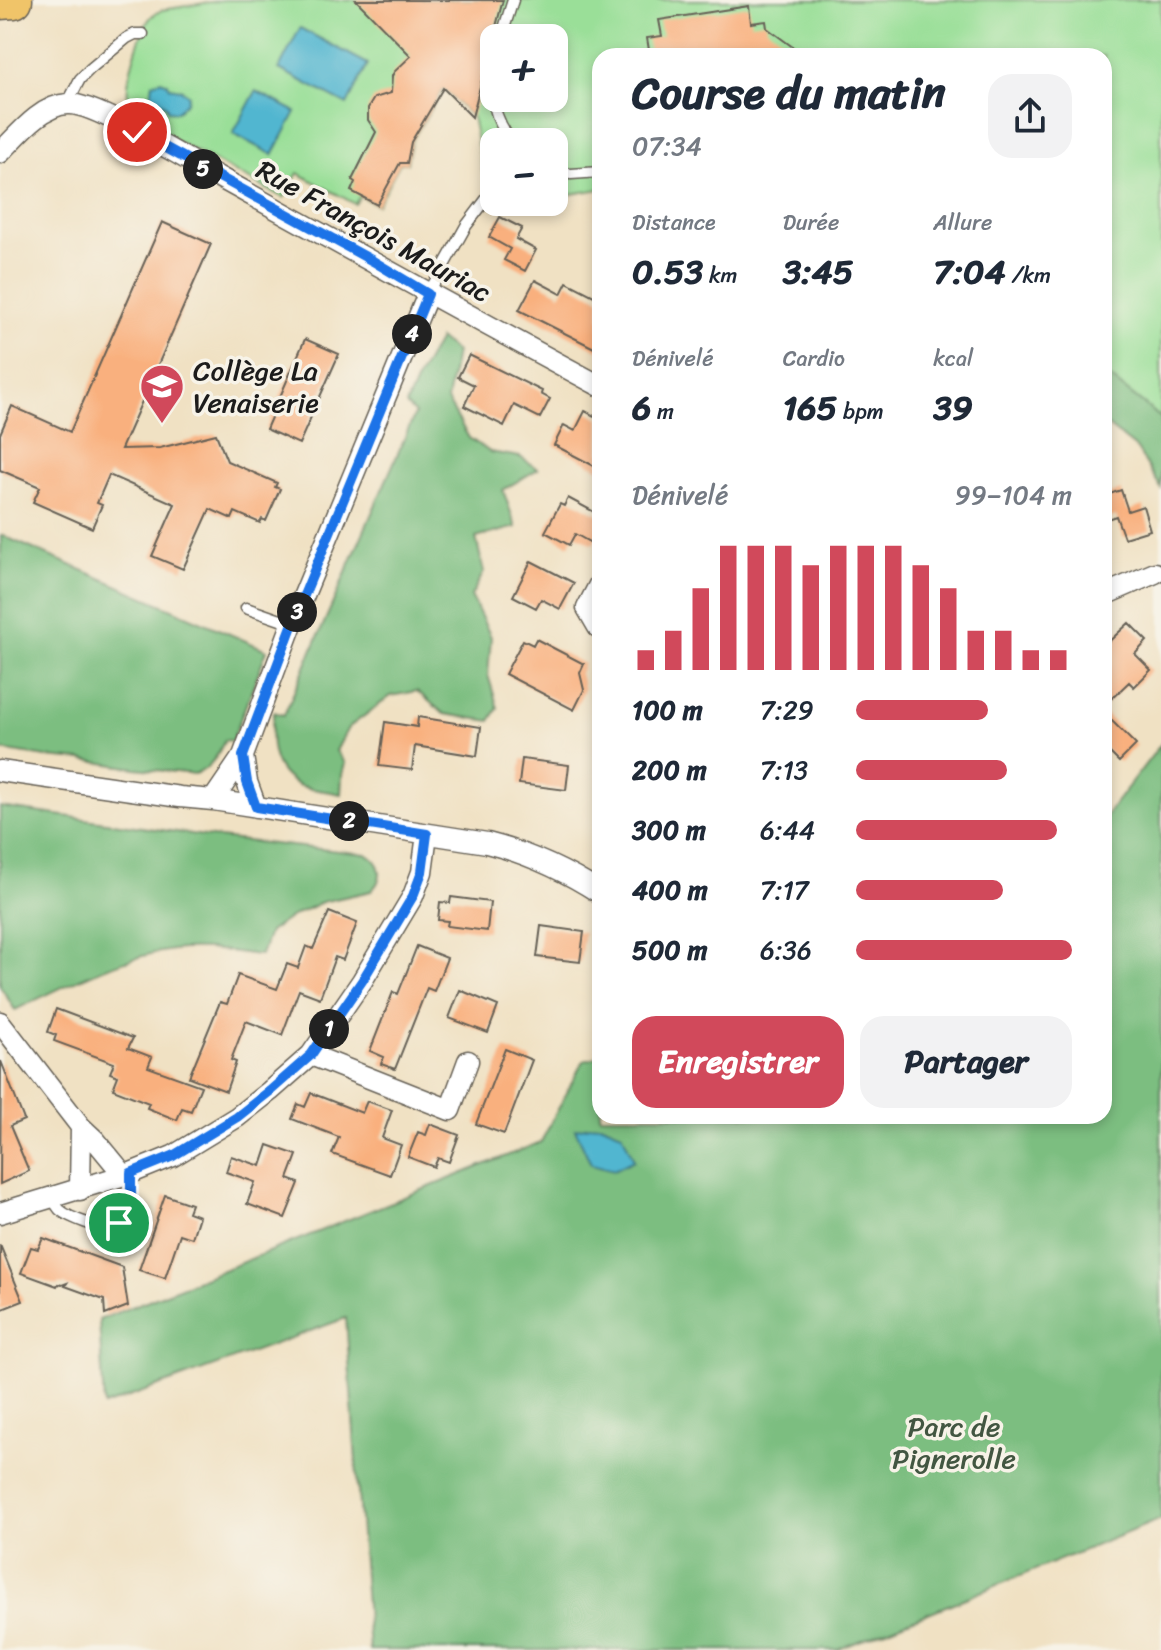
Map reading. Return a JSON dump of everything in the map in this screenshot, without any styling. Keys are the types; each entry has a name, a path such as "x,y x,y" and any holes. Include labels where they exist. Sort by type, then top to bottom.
{"highway":[{"path":"0,1 14,0"}],"street":[{"path":"0,153 48,110 67,104"},
{"name":"Rue François Mauriac","path":"67,104 86,107 137,132 592,382"},
{"path":"213,800 243,756 292,624 428,294"},
{"path":"1112,592 1159,574"},
{"path":"592,598 587,608 592,617"},
{"path":"243,756 247,782 256,807"},
{"path":"0,771 213,800 487,843 558,869 592,888"},
{"path":"0,1213 80,1190 173,1156 237,1117 311,1055 362,981 413,896 422,872 427,834"},
{"path":"0,1022 81,1127 128,1174"},
{"path":"311,1055 450,1110 468,1061"},
{"path":"80,1190 81,1127"}],"lane":[{"path":"505,24 513,0"},
{"path":"67,104 80,79 90,69 127,38 143,34"},
{"path":"568,174 592,173"},
{"path":"428,294 466,226 480,208"},
{"path":"246,608 292,624"},
{"path":"52,1198 59,1209 68,1215 104,1229 113,1229 119,1223 131,1195 128,1174"}],"green space":[{"path":"223,0 1161,0 1161,418 1112,379 1112,48 592,48 592,190 568,195 568,128 480,128 480,157 472,117 443,88 411,142 407,163 400,163 377,205 360,196 355,204 298,173 284,198 149,127 133,110 128,89 135,55 147,23 162,10"},
{"path":"439,339 456,352 447,400 469,438 490,452 520,457 538,469 503,490 516,527 476,538 484,572 471,596 491,637 488,675 498,708 490,721 444,714 417,691 391,696 348,728 336,751 345,763 341,794 303,787 288,779 276,763 272,743 274,712 284,715 415,414 406,405"},
{"path":"1112,379 1161,418 1161,488 1137,449 1112,429"},
{"path":"1,535 267,650 232,741 225,740 207,768 195,774 0,750"},
{"name":"Parc de Pignerolle","path":"1161,744 1161,1519 837,1650 369,1650 346,1318 104,1406 99,1320 541,1142 583,1061 592,1058 592,1124 1112,1124 1112,808"},
{"path":"0,807 219,838 366,854 376,861 380,876 371,891 322,902 292,916 269,932 261,955 195,949 152,954 92,974 15,1010 0,986"}],"water":[{"path":"300,28 368,64 347,105 279,69"},
{"path":"161,80 188,95 187,101 176,112 168,111 151,95 153,83"},
{"path":"256,91 296,112 273,155 233,134"},
{"path":"600,1124 622,1133 634,1160 614,1170 591,1164 575,1129"}],"building":[{"path":"356,0 503,0 497,24 480,24 480,87 472,117 443,88 411,142 407,163 400,163 377,205 351,191 355,182 352,180 376,132 368,120 368,108 374,98 391,93 394,72 411,56"},
{"path":"749,6 751,23 766,21 767,28 794,48 649,48 647,38 662,36 659,20"},
{"path":"500,217 522,228 516,239 536,250 525,271 504,260 510,249 489,237"},
{"path":"162,222 211,244 121,449 160,448 216,434 227,461 277,483 275,487 280,489 266,521 262,519 260,523 235,512 232,519 210,509 183,569 152,556 175,504 109,475 97,503 102,505 92,528 33,502 40,487 0,470 0,434 12,406 70,432"},
{"path":"535,280 561,294 567,282 592,295 592,347 519,310"},
{"path":"305,339 339,354 299,444 266,429"},
{"path":"469,355 542,391 541,394 550,399 540,418 514,405 504,426 464,406 474,385 458,377"},
{"path":"585,411 592,415 592,465 554,445 564,425 575,431"},
{"path":"1121,490 1128,511 1143,506 1150,530 1124,538 1116,516 1112,517 1112,493"},
{"path":"568,498 592,511 592,543 575,534 569,545 545,532 560,504 564,506"},
{"path":"531,561 574,583 560,609 541,599 536,608 513,596"},
{"path":"1129,623 1147,641 1135,654 1151,670 1134,687 1129,682 1112,698 1112,639"},
{"path":"536,639 584,664 580,673 584,690 574,710 505,674 523,640 533,645"},
{"path":"418,717 481,727 477,756 415,746 412,770 379,766 385,722 417,727"},
{"path":"1112,721 1136,745 1119,762 1112,755"},
{"path":"522,759 569,765 566,790 519,784"},
{"path":"451,897 490,902 487,931 447,926 448,921 438,920 440,902 450,903"},
{"path":"329,912 357,923 343,960 335,957 320,998 299,990 282,1035 246,1021 231,1060 236,1062 226,1091 189,1077 220,1002 227,1004 238,975 277,989 287,964 298,968 306,946 313,949"},
{"path":"541,926 584,932 580,962 537,957"},
{"path":"417,946 447,958 434,991 427,988 395,1069 381,1064 384,1057 370,1051 393,992 398,994"},
{"path":"460,990 498,1006 488,1033 449,1018"},
{"path":"56,1009 133,1038 128,1048 152,1057 148,1067 201,1086 191,1111 182,1108 177,1120 147,1108 149,1103 113,1089 118,1076 110,1073 114,1063 54,1041 56,1035 48,1032"},
{"path":"505,1049 532,1060 504,1134 476,1124"},
{"path":"1,1061 24,1120 10,1126 29,1171 0,1184"},
{"path":"311,1093 362,1113 367,1101 392,1110 382,1138 401,1145 390,1175 332,1154 339,1137 292,1119 298,1104 305,1107"},
{"path":"430,1124 459,1135 449,1162 438,1158 434,1167 408,1157 418,1132 426,1135"},
{"path":"268,1145 297,1155 288,1179 299,1183 285,1218 247,1204 255,1182 226,1172 231,1156 261,1166"},
{"path":"165,1195 191,1204 188,1212 199,1216 192,1238 180,1234 165,1278 139,1270"},
{"path":"43,1238 122,1267 128,1306 105,1315 104,1300 65,1286 67,1283 57,1286 21,1273 31,1247 38,1249"},
{"path":"0,1245 23,1301 0,1310"}],"place":[{"name":"Collège La Venaiserie","path":"162,425"}],"route":[{"path":"119,1223 131,1195 131,1173 173,1156 237,1117 311,1055 362,981 413,896 420,881 427,834 256,807 247,782 243,756 298,610 428,294 137,132"}]}
